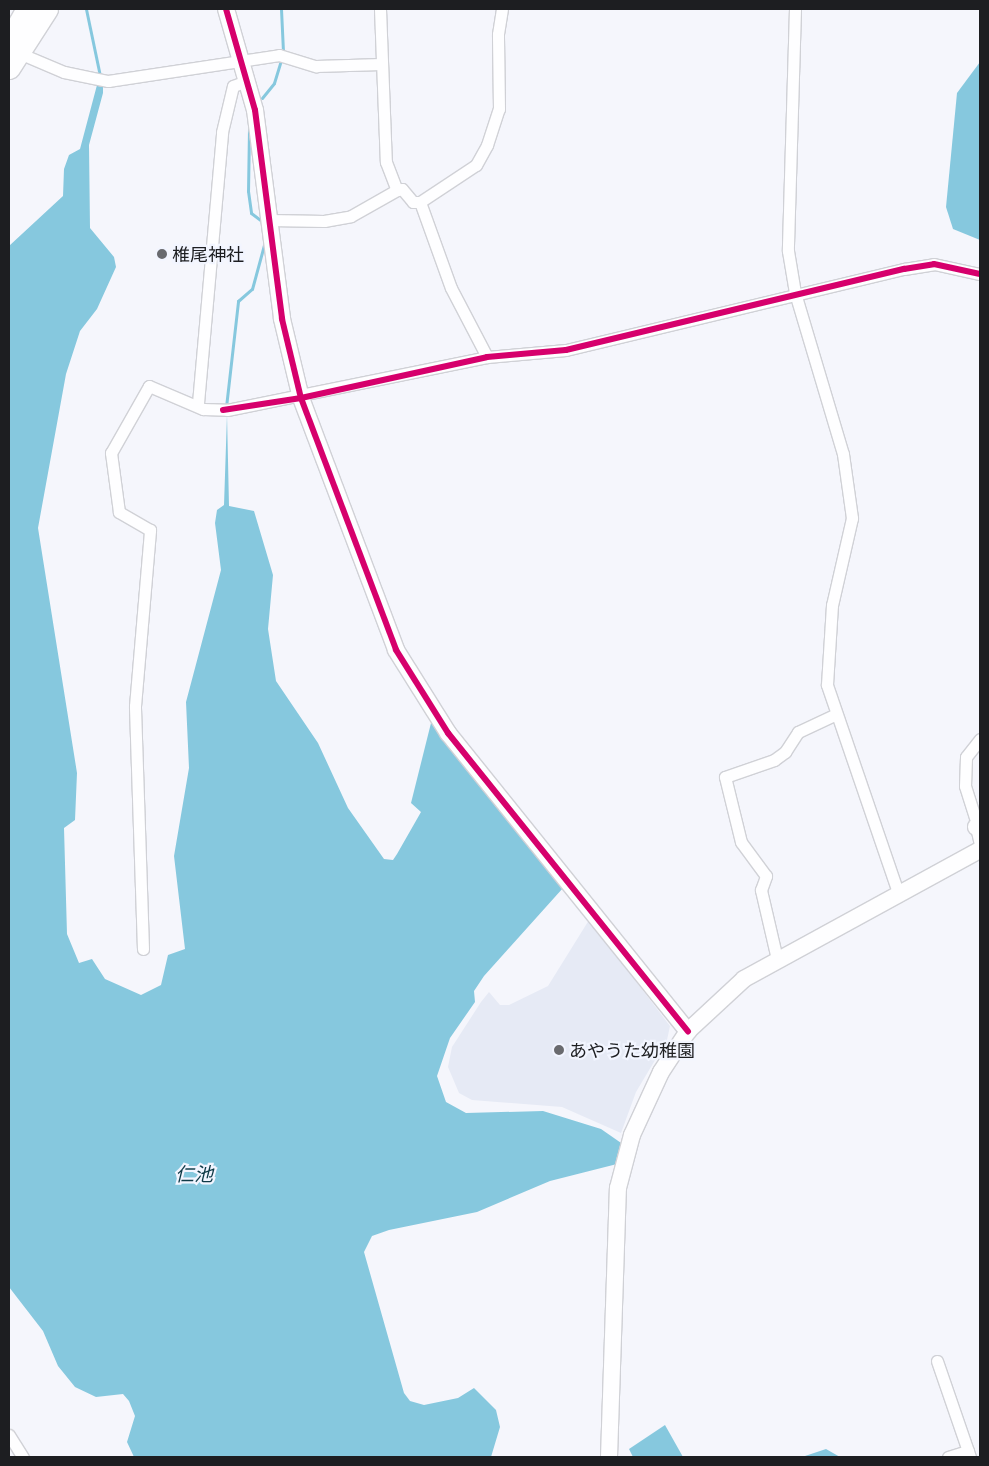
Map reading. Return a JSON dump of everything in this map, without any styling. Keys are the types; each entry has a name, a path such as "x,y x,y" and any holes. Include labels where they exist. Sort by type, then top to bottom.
{"highway":[{"path":"12,54 27,9"},
{"path":"12,54 47,9"}],"street":[{"path":"226,9 247,81 270,220 282,318 301,398 396,650 416,687 688,1031"},
{"path":"380,9 386,162 397,190"},
{"path":"270,220 324,221 352,216 402,189 413,202 420,202 476,166 488,145 499,109 498,34 502,9"},
{"path":"795,9 788,251 795,293 826,389 849,486 849,541 832,605 827,652 834,715 899,895"},
{"path":"12,54 64,72 100,80 241,58 279,55 316,66 381,64"},
{"path":"198,403 222,132 233,86 247,81"},
{"path":"420,202 451,288 487,357"},
{"path":"143,949 135,706 150,530 119,512 111,453 149,386 198,403 203,409 225,410 301,398 487,357 566,350 795,293 934,264 980,274"},
{"path":"777,959 761,890 766,876 741,842 725,777 774,760 785,752 798,732 834,715"},
{"path":"980,739 966,757 965,786 980,844"},
{"path":"609,1457 618,1188 632,1134 650,1093 688,1031 744,979 777,959 980,850"},
{"path":"937,1361 972,1454 948,1457"},
{"path":"9,1435 23,1457"}],"shaded area":[{"path":"589,920 670,1026 667,1040 636,1092 621,1133 562,1107 472,1100 459,1093 448,1067 452,1047 481,1002 489,992 500,1005 509,1005 548,986"}],"water":[{"path":"980,62 980,240 953,229 946,207 957,93"},
{"name":"仁池","path":"97,85 103,85 103,93 89,145 90,228 114,257 116,267 97,309 80,331 66,374 38,528 77,773 75,820 64,828 67,934 79,963 92,959 105,979 141,995 161,985 168,955 185,949 174,856 189,768 186,702 221,570 215,523 217,510 224,505 227,415 229,506 254,511 273,575 268,629 276,681 318,743 348,808 384,859 393,860 421,812 411,803 432,719 563,888 484,976 474,991 475,1002 450,1038 437,1076 446,1102 466,1113 543,1111 601,1129 624,1145 617,1164 550,1181 477,1212 389,1230 372,1236 364,1252 404,1393 410,1401 424,1405 458,1398 474,1388 496,1410 500,1427 491,1457 134,1457 127,1442 135,1416 129,1401 123,1394 96,1397 75,1387 58,1366 43,1331 9,1287 9,246 63,196 64,169 69,155 80,149"},
{"path":"665,1425 683,1457 633,1457 629,1449"},
{"path":"826,1449 840,1457 802,1457"}],"waterway":[{"path":"86,9 100,76"},
{"path":"281,9 283,51"},
{"path":"262,98 274,83 280,63"},
{"path":"249,129 248,191 251,213 263,222"},
{"path":"226,407 238,301 252,289 265,241"}],"cycle path":[{"path":"226,9 255,110 282,319 301,398 396,650 448,733 688,1031"},
{"path":"223,410 301,398 487,357 566,350 904,269 934,264 980,274"}],"place":[{"name":"椎尾神社","path":"162,254"},
{"name":"あやうた幼稚園","path":"559,1050"}]}
